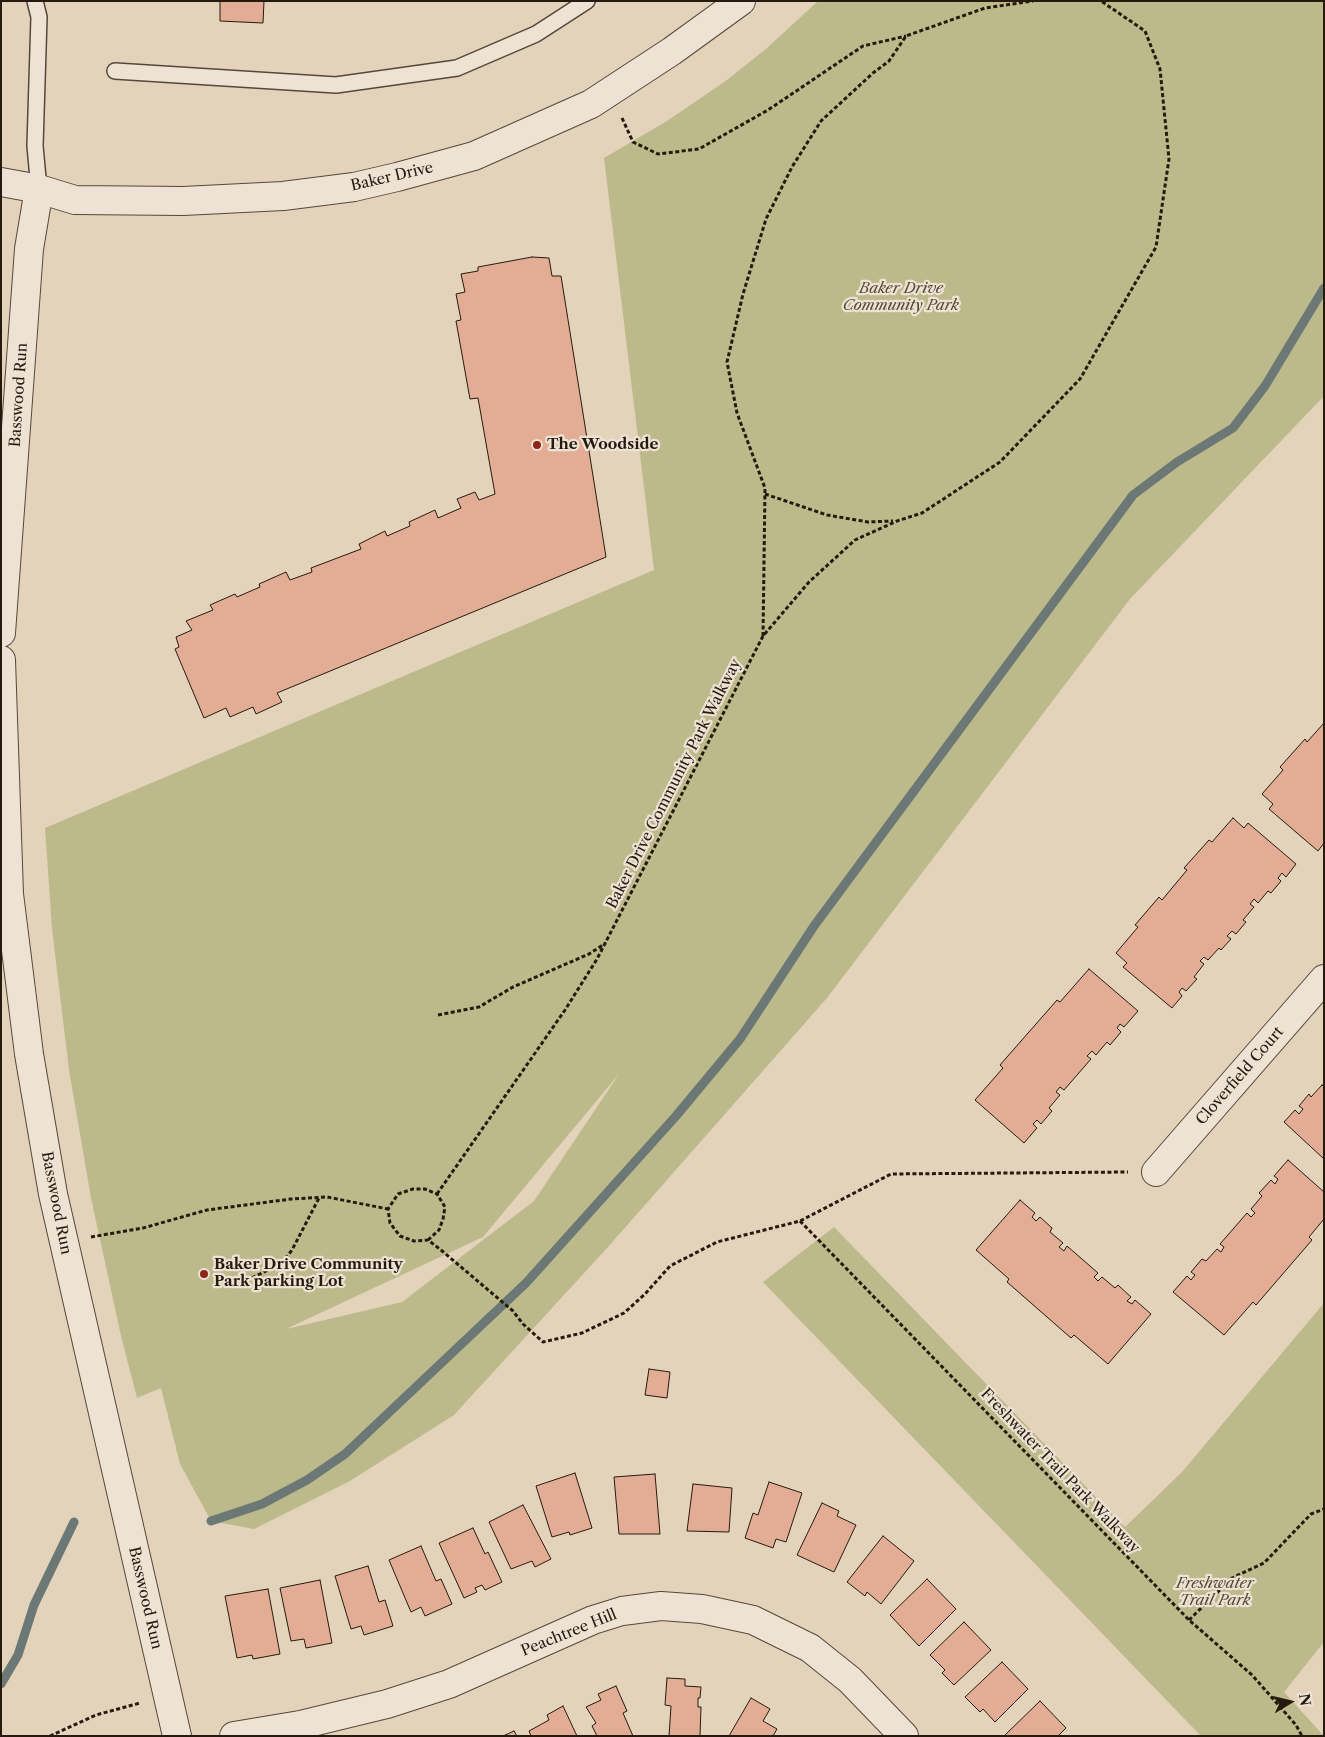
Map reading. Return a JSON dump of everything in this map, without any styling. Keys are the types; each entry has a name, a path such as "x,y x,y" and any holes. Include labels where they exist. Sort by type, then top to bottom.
{"street":[{"name":"Baker Drive","path":"1,182 39,189 75,200 184,201 283,196 354,187 474,156 591,104 672,51 741,1"},
{"name":"Basswood Run","path":"1,633 28,264 39,189"},
{"name":"Basswood Run","path":"1,660 9,894 29,1054 64,1242 176,1736"},
{"name":"Cloverfield Court","path":"1156,1172 1324,979"},
{"name":"Peachtree Hill","path":"234,1736 300,1725 387,1704 449,1684 593,1620 622,1611 661,1606 702,1609 753,1620 810,1648 850,1680 904,1736"}],"lane":[{"path":"35,1 39,17 35,146 39,189"},
{"path":"115,71 336,86 457,68 536,34 587,1"}],"path":[{"path":"611,92 633,142 658,154 699,149 768,110 863,46 906,36 984,8 1033,1"},
{"name":"Baker Drive Community Park Walkway","path":"437,1194 566,1010 606,943 762,636 809,582 855,540 897,521 922,513 1000,462 1080,379 1156,247 1168,159 1160,69 1145,31 1101,1"},
{"name":"Baker Drive Community Park Walkway","path":"762,636 765,494 754,454 737,413 727,362 743,294 766,219 792,167 821,121 889,61 906,36"},
{"name":"Baker Drive Community Park Walkway","path":"765,494 827,515 868,522 897,521"},
{"path":"438,1015 479,1007 513,987 589,954 606,943"},
{"path":"428,1240 513,1311 523,1324 543,1342 582,1333 624,1313 645,1294 670,1266 717,1242 800,1221 891,1174 1156,1172"},
{"path":"425,1189 437,1194 444,1206 444,1219 439,1230 428,1240 414,1241 400,1236 390,1223 388,1209 398,1194 425,1189"},
{"path":"252,1278 282,1263 292,1250 320,1197"},
{"path":"64,1242 143,1228 207,1210 320,1197 388,1209"},
{"name":"Freshwater Trail Park Walkway","path":"800,1221 1189,1620 1252,1675 1296,1725 1302,1736"},
{"path":"1189,1620 1232,1578 1264,1563 1311,1514 1324,1509"},
{"path":"50,1736 96,1715 167,1694"}],"green space":[{"name":"Baker Drive Community Park","path":"818,1 1324,1 1324,396 1130,599 827,998 608,1247 454,1415 350,1481 254,1529 211,1521 180,1464 161,1388 137,1398 121,1336 91,1198 69,1070 52,929 45,828 654,570 604,158 667,121 727,80 767,48","holes":["619,1074 534,1201 402,1302 286,1329 483,1237"]},
{"name":"Freshwater Trail Park","path":"834,1227 1125,1527 1182,1472 1324,1303 1324,1642 1284,1692 1324,1736 1201,1736 763,1282"}],"building":[{"path":"220,1 264,1 263,23 220,21"},
{"name":"The Woodside","path":"532,257 549,258 552,276 561,276 606,557 277,693 282,702 256,714 253,707 230,717 226,708 204,718 175,649 179,647 176,637 192,630 186,621 213,610 210,605 235,594 237,597 260,587 259,584 286,572 290,580 312,572 311,568 361,549 359,544 385,531 387,536 410,526 409,522 435,510 438,518 461,508 457,499 475,492 479,500 495,494 478,398 470,399 456,321 461,320 456,294 465,292 461,274 478,271 478,267"},
{"path":"1324,723 1324,843 1318,851 1269,809 1273,804 1262,794 1283,770 1280,767 1305,739 1307,742"},
{"path":"1233,818 1244,828 1248,823 1296,864 1286,877 1282,873 1278,878 1281,881 1271,893 1268,891 1258,903 1254,899 1250,904 1254,907 1243,920 1246,922 1236,934 1232,931 1227,936 1231,939 1221,950 1219,948 1208,960 1204,957 1200,961 1204,964 1194,977 1197,979 1186,991 1182,988 1179,992 1182,996 1172,1008 1123,967 1127,963 1116,953 1138,927 1135,925 1159,897 1162,900 1187,870 1184,868 1209,840 1212,842"},
{"path":"1089,969 1138,1011 1124,1027 1120,1024 1117,1028 1121,1032 1110,1045 1107,1042 1096,1055 1092,1051 1087,1056 1091,1059 1064,1090 1060,1087 1056,1092 1060,1095 1049,1108 1052,1111 1041,1124 1037,1120 1033,1124 1037,1128 1024,1143 975,1100 1003,1068 1000,1065 1057,1000 1060,1002"},
{"path":"1322,1085 1324,1087 1324,1159 1284,1122 1295,1110 1299,1114 1303,1109 1299,1106 1309,1094 1311,1097"},
{"path":"1288,1160 1324,1192 1324,1219 1309,1237 1312,1240 1256,1305 1253,1302 1224,1335 1173,1292 1187,1276 1191,1280 1195,1275 1191,1272 1202,1259 1206,1261 1217,1249 1221,1252 1224,1247 1220,1244 1247,1213 1251,1217 1255,1213 1251,1209 1262,1196 1259,1193 1271,1180 1275,1184 1278,1179 1274,1176"},
{"path":"1020,1200 1035,1213 1032,1217 1036,1221 1040,1217 1052,1228 1050,1232 1063,1243 1059,1247 1064,1251 1067,1246 1098,1273 1094,1277 1098,1281 1102,1277 1115,1288 1118,1285 1131,1297 1127,1301 1132,1304 1135,1300 1151,1314 1108,1364 1074,1335 1071,1338 1007,1282 1009,1279 976,1250"},
{"path":"649,1369 670,1372 667,1398 645,1395"},
{"path":"575,1473 592,1528 570,1535 569,1532 552,1537 536,1486"},
{"path":"655,1474 660,1534 619,1534 614,1477"},
{"path":"769,1482 802,1493 786,1542 776,1539 773,1548 745,1538 753,1513 758,1515"},
{"path":"693,1484 732,1488 729,1532 687,1531"},
{"path":"822,1503 839,1511 837,1516 856,1525 834,1572 797,1555"},
{"path":"523,1505 551,1559 535,1567 532,1561 511,1569 489,1522"},
{"path":"473,1528 485,1554 488,1552 502,1582 485,1590 482,1585 475,1588 477,1592 464,1598 439,1543"},
{"path":"883,1536 914,1561 881,1604 867,1592 865,1596 847,1582"},
{"path":"421,1546 436,1581 441,1579 452,1604 425,1616 421,1607 411,1612 389,1560"},
{"path":"368,1566 379,1602 385,1600 393,1626 364,1635 361,1626 351,1629 335,1576"},
{"path":"927,1579 956,1609 919,1646 890,1615"},
{"path":"320,1580 332,1643 306,1648 304,1639 291,1641 280,1588"},
{"path":"268,1589 280,1654 253,1659 252,1655 237,1658 225,1596"},
{"path":"964,1622 991,1650 954,1685 942,1673 945,1670 930,1655"},
{"path":"1002,1662 1028,1689 995,1722 983,1709 980,1712 965,1697"},
{"path":"667,1678 685,1679 685,1686 701,1687 700,1698 698,1698 698,1707 701,1707 700,1736 669,1736 671,1706 665,1705"},
{"path":"616,1686 627,1711 623,1713 633,1736 597,1736 592,1726 596,1723 586,1707 601,1700 598,1694"},
{"path":"751,1698 770,1709 763,1721 777,1729 773,1736 729,1736"},
{"path":"1040,1701 1066,1728 1058,1736 1004,1736"},
{"path":"563,1706 577,1736 531,1736 529,1731 549,1720 547,1715"},
{"path":"514,1731 517,1736 503,1736"}],"waterway":[{"path":"211,1521 262,1504 307,1480 345,1454 526,1283 676,1116 740,1039 814,926 1133,495 1177,462 1233,428 1265,386 1324,288"},
{"path":"1,1684 18,1655 34,1605 74,1522"}],"place":[{"name":"The Woodside","path":"537,445"},
{"name":"Baker Drive Community Park parking Lot","path":"204,1274"}]}
